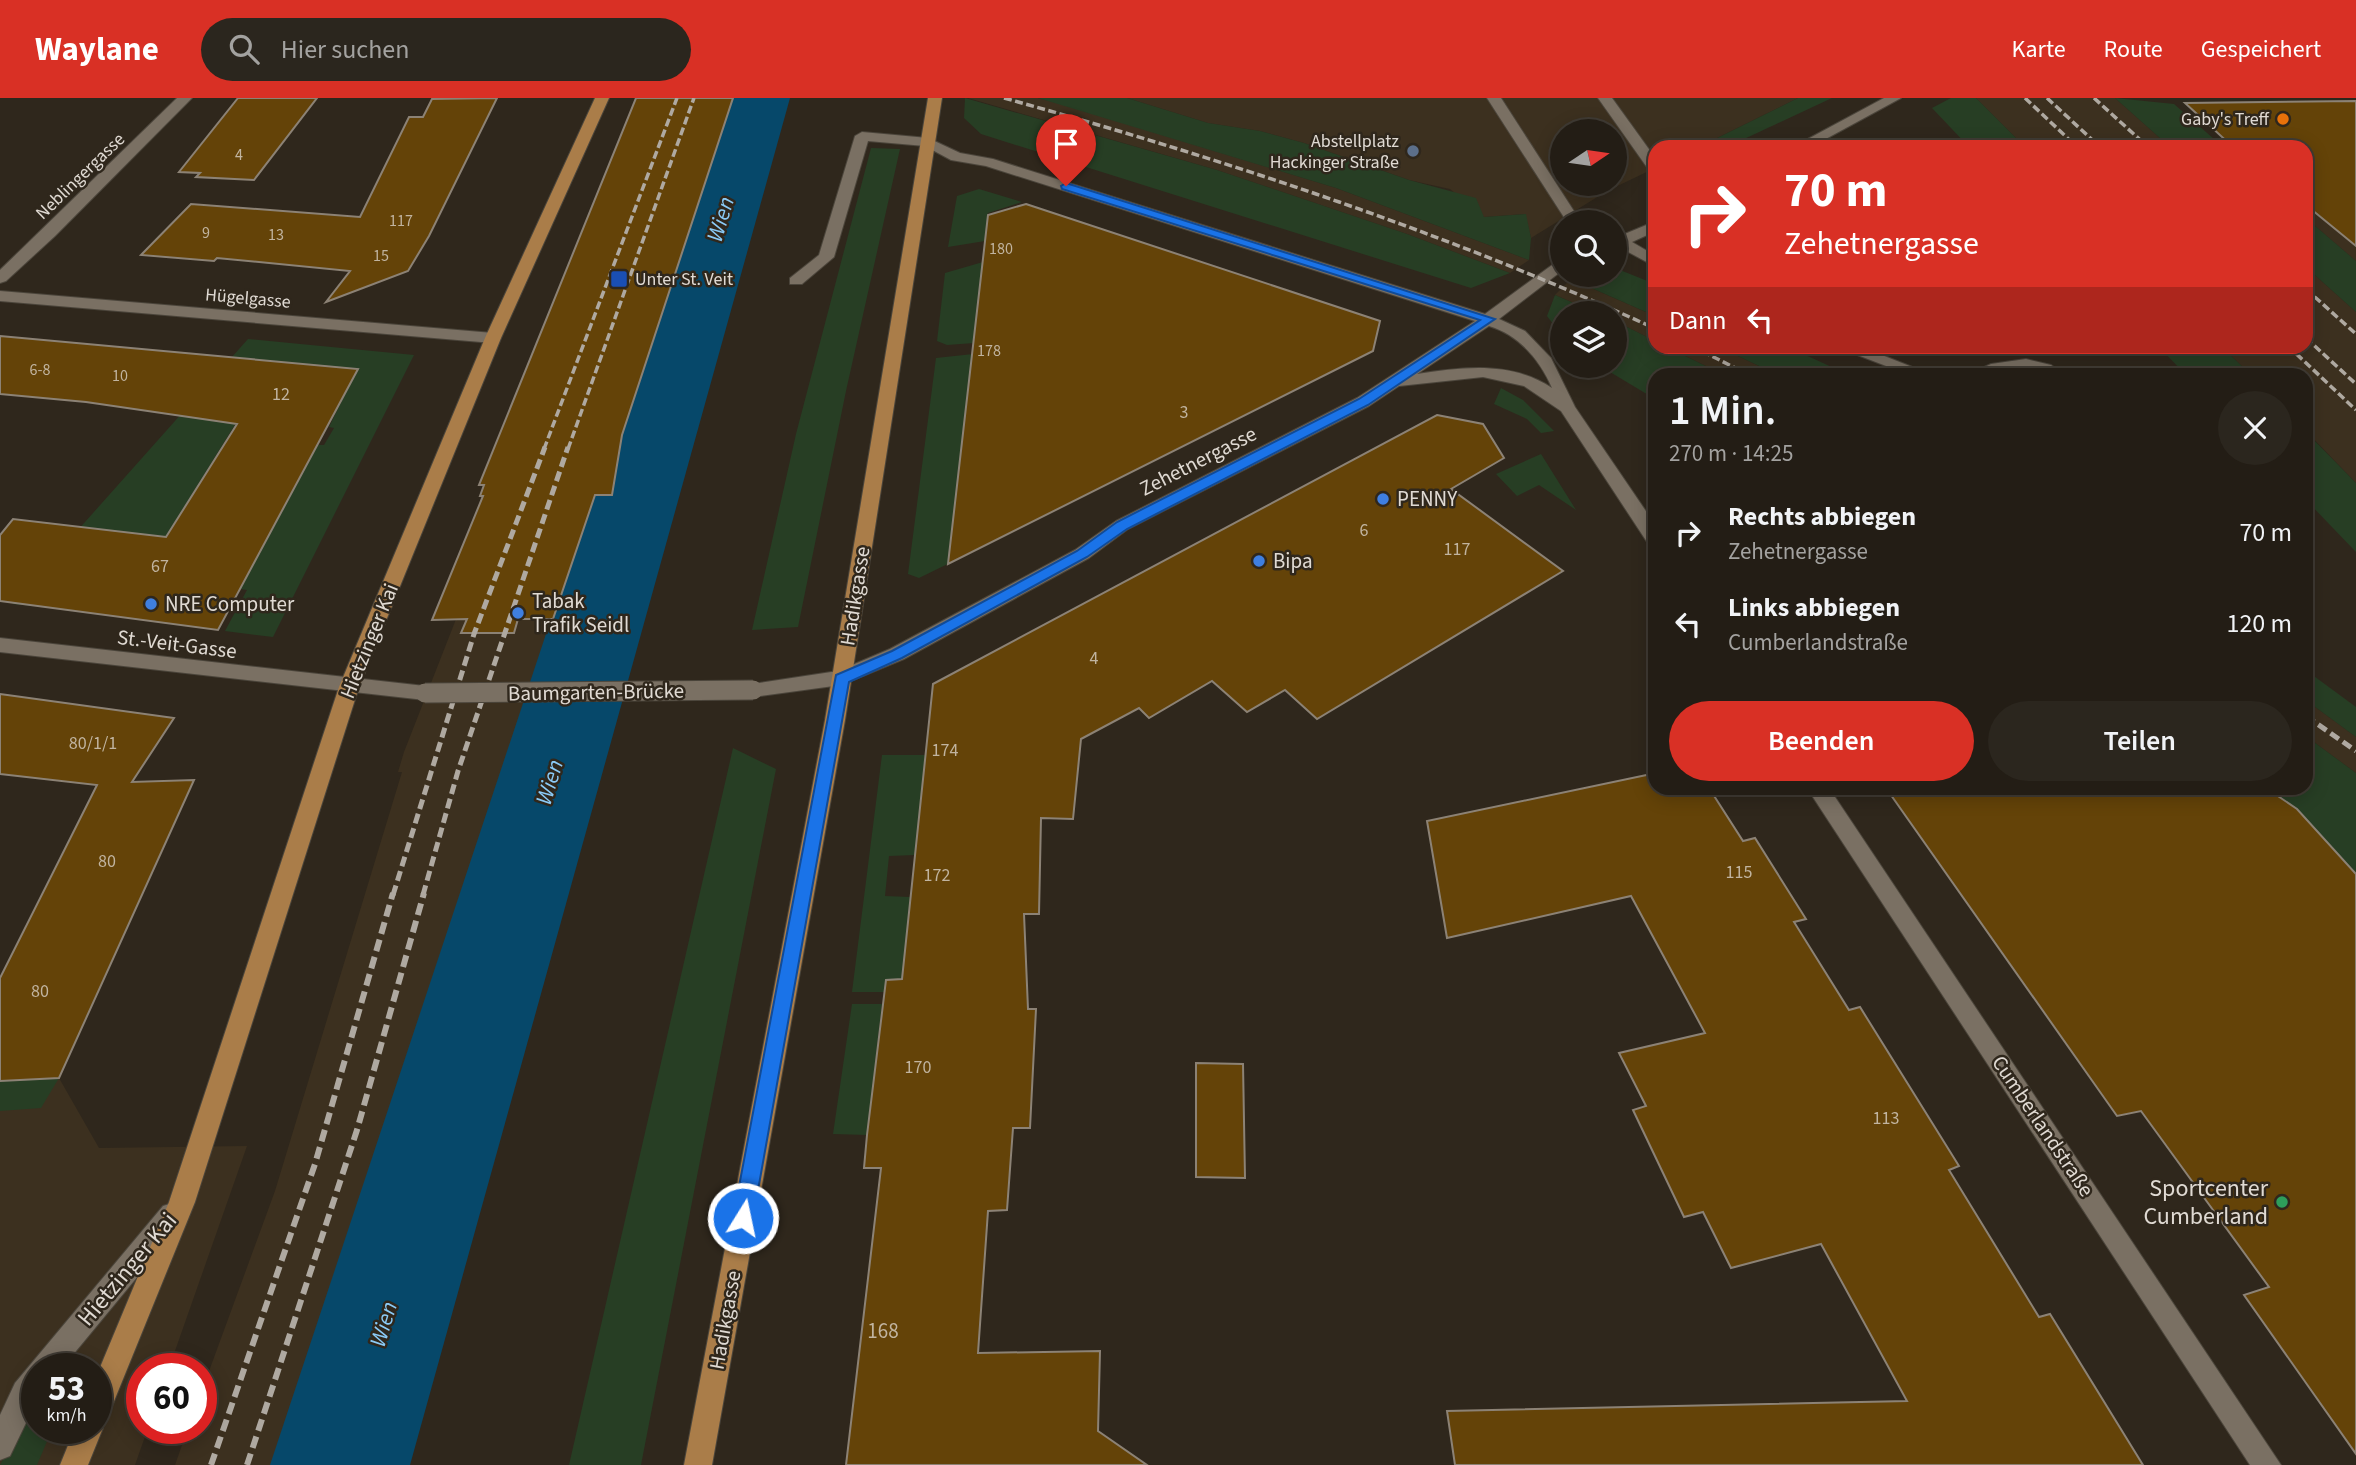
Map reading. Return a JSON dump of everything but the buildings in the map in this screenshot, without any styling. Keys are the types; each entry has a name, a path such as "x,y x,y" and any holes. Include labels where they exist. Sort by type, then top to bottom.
{"main road":[{"name":"Hietzinger Kai","path":"112,1372 182,1202 349,687 492,338 601,98"},
{"name":"Hadikgasse","path":"698,1465 842,678 935,98"},
{"path":"74,1465 83,1444"}],"street":[{"name":"Neblingergasse","path":"0,278 185,98"},
{"path":"1494,98 1566,210"},
{"path":"1605,98 1648,159"},
{"path":"1813,140 1894,98"},
{"path":"796,281 825,257 862,136 928,142 956,157 988,162 1509,327 1540,352 1561,386 1567,407 1648,529"},
{"path":"1627,239 1648,229"},
{"path":"1627,248 1648,259"},
{"name":"Zehetnergasse","path":"842,678 897,654 1082,554 1122,525 1363,402 1489,319 1550,272"},
{"name":"Hügelgasse","path":"0,296 492,338"},
{"path":"1865,354 1905,368"},
{"path":"2000,368 2022,362 2046,368"},
{"path":"1394,382 1452,374 1517,377 1539,387 1567,407"},
{"name":"St.-Veit-Gasse","path":"0,645 349,687"},
{"name":"Baumgarten-Brücke","path":"349,687 425,693 753,690 842,678"},
{"name":"Cumberlandstraße","path":"1823,795 2267,1465"},
{"name":"Hietzinger Kai","path":"57,1353 182,1202"},
{"path":"0,1446 21,1401"}],"shaded area":[{"path":"660,98 731,98 521,743 493,817 279,1465 175,1465 182,1444 217,1444 216,1353 275,1191 402,772 398,772"},
{"path":"968,98 1038,98 1064,105 1336,188 1529,260 1510,273 1407,234 1217,170"},
{"path":"1127,98 1798,98 1713,140 1648,140 1648,171 1628,181 1628,119 1550,119 1550,196 1599,196 1576,210 1550,210 1550,226 1531,238 1525,214 1484,217 1450,189 1409,180 1304,143 1260,131 1208,123"},
{"path":"1976,98 2115,98 2162,140 2018,140"},
{"path":"2356,189 2356,261 2313,224 2313,210"},
{"path":"2313,273 2356,312 2356,483 2313,438 2313,368 2244,368 2229,354 2313,354"},
{"path":"1563,287 1589,287 1621,301 1569,301 1555,295"},
{"path":"1627,304 1648,313 1648,338 1627,327"},
{"path":"1681,354 1734,354 1763,368 1710,368"},
{"path":"2313,705 2356,737 2356,773 2313,741"},
{"path":"59,1078 99,1148 247,1146 174,1353 126,1353 126,1444 142,1444 135,1465 0,1465 0,1081"}],"green space":[{"path":"965,98 1217,170 1407,234 1510,273 1471,288 981,134 964,118"},
{"path":"1038,98 1127,98 1208,123 1260,131 1304,143 1409,180 1476,198 1484,217 1526,214 1531,238 1529,260 1336,188"},
{"path":"1798,98 1832,98 1742,140 1713,140"},
{"path":"1951,98 1976,98 2018,140 1962,140 1932,108"},
{"path":"2115,98 2174,104 2215,140 2162,140"},
{"path":"871,148 900,149 846,391 798,627 752,630 796,434"},
{"path":"979,189 1022,202 988,213 985,241 948,247 957,196"},
{"path":"2313,224 2356,261 2356,312 2313,273"},
{"path":"983,262 974,343 947,345 937,341 945,273"},
{"path":"1627,273 1648,281 1648,313 1627,304 1627,301 1621,301 1589,287 1627,287"},
{"path":"1555,295 1569,301 1553,301"},
{"path":"1627,327 1648,338 1648,354 1681,354 1710,368 1648,368 1648,395 1620,378 1627,378"},
{"path":"248,339 414,355 273,637 225,631 247,590 240,589 318,445 324,445 334,428 329,427 357,369 248,359 198,418 236,423 162,543 95,534 34,606 12,604"},
{"path":"973,354 949,550 964,556 919,578 908,574 936,358"},
{"path":"1734,354 1803,354 1834,368 1763,368"},
{"path":"2166,354 2229,354 2244,368 2179,368"},
{"path":"1501,388 1523,400 1554,431 1541,433 1527,419 1494,404"},
{"path":"2313,439 2356,483 2356,552 2313,507"},
{"path":"1541,454 1576,510 1539,485 1517,496 1496,474"},
{"path":"2313,675 2356,707 2356,737 2313,705"},
{"path":"2313,741 2356,773 2356,874 2297,809 2276,795 2313,795"},
{"path":"733,748 776,769 641,1465 569,1465"},
{"path":"882,755 925,755 915,855 889,856 885,896 910,897 902,979 886,980 884,992 852,992"},
{"path":"852,1004 882,1004 867,1135 833,1134"},
{"path":"59,1078 41,1108 0,1111 0,1081"},
{"path":"21,1427 21,1444 46,1444 37,1465 0,1465"}],"waterway":[{"name":"Wien","path":"340,1465 757,98"}],"railway":[{"path":"544,449 677,98"},
{"path":"568,449 694,98"},
{"path":"1004,98 1170,147 1334,200 1496,261 1648,325"},
{"path":"2025,98 2070,140"},
{"path":"2047,98 2092,140"},
{"path":"2094,98 2140,140"},
{"path":"2313,295 2356,334"},
{"path":"2313,344 2356,384"},
{"path":"1708,354 1735,368"},
{"path":"2296,354 2311,368"},
{"path":"2313,370 2356,410"},
{"path":"393,895 474,634 545,447"},
{"path":"423,895 458,771 568,447"},
{"path":"2313,721 2356,751"},
{"path":"211,1465 315,1164 393,893"},
{"path":"247,1465 357,1130 424,893"}],"place":[{"name":"Gaby's Treff","path":"2283,119"},
{"name":"Abstellplatz Hackinger Straße","path":"1413,151"},
{"name":"Unter St. Veit","path":"619,279"},
{"name":"PENNY","path":"1383,499"},
{"name":"Bipa","path":"1259,561"},
{"name":"NRE Computer","path":"151,604"},
{"name":"Tabak Trafik Seidl","path":"518,613"},
{"name":"Sportcenter Cumberland","path":"2282,1202"}],"route":[{"path":"743,1218 842,678 897,654 1082,554 1122,525 1363,402 1489,319 1066,186"}]}
